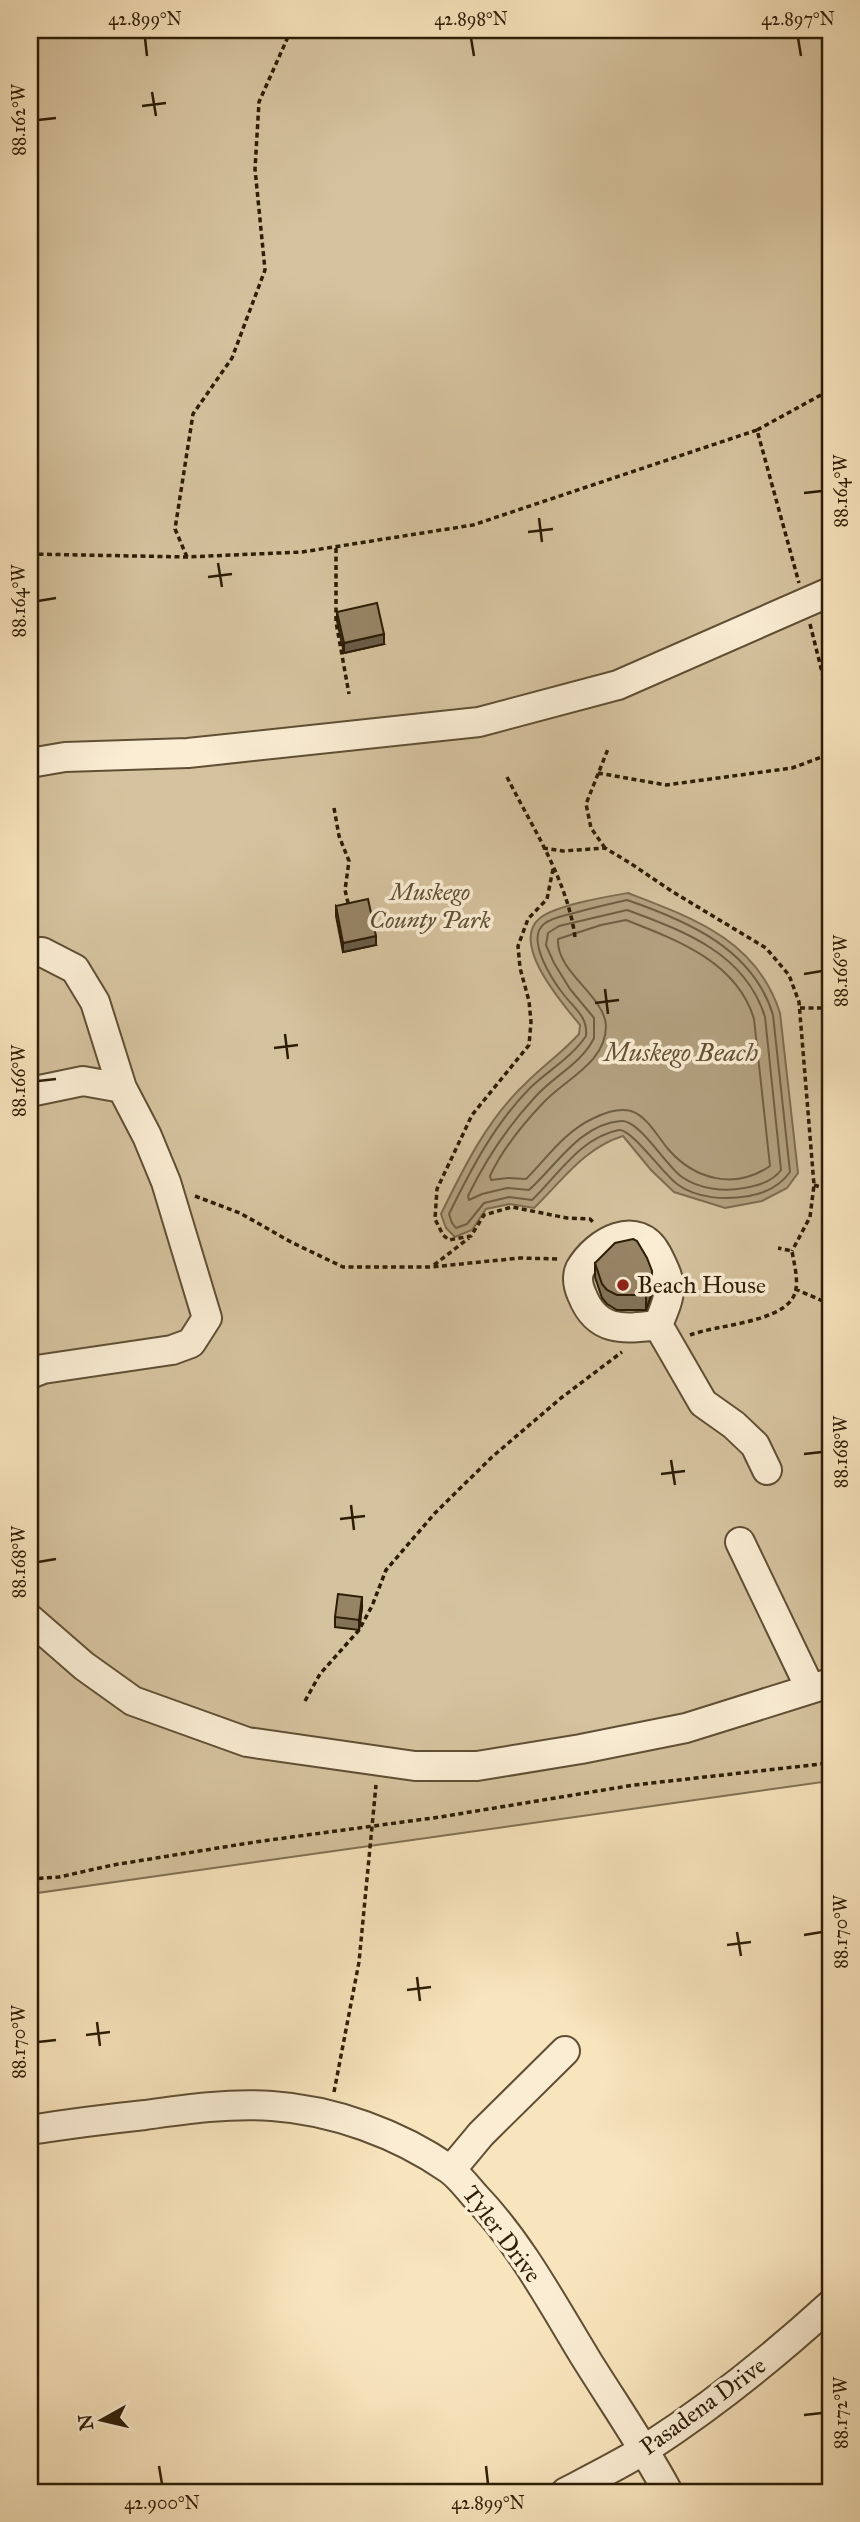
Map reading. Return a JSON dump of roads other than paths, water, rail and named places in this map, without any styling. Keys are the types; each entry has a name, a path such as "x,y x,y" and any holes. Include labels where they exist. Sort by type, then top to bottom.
{"street":[{"path":"30,763 65,757 188,753 479,722 618,685 830,592"},
{"path":"30,953 43,953 75,969 95,1002 122,1088 147,1136 166,1182 207,1318 191,1343 172,1350 43,1369 30,1374"},
{"path":"30,1093 83,1081 122,1088"},
{"path":"663,1334 607,1325 591,1313 577,1281 581,1269 589,1259 611,1240 629,1234 643,1237 652,1245 670,1283 663,1334 703,1403 734,1425 755,1445 767,1470"},
{"path":"30,1619 84,1666 133,1701 247,1742 415,1766 477,1766 686,1728 820,1686 740,1542"},
{"path":"451,2170 481,2134 565,2051"},
{"name":"Tyler Drive","path":"30,2130 234,2105 272,2106 330,2116 380,2132 451,2170 491,2213 522,2254 619,2412 646,2449 668,2492"},
{"name":"Pasadena Drive","path":"566,2492 646,2449 756,2370 830,2305"}],"water":[{"name":"Muskego Beach","path":"628,893 676,912 720,935 756,967 770,988 780,1013 798,1173 787,1188 762,1201 725,1208 674,1192 651,1170 623,1136 609,1141 585,1157 534,1208 510,1204 486,1209 472,1230 455,1237 446,1228 441,1214 478,1144 513,1096 579,1034 580,1025 542,973 531,942 532,929 540,918 558,909"}],"place":[{"name":"Beach House","path":"623,1285"}],"park label":[{"name":"Muskego County Park","path":"430,906"}]}
